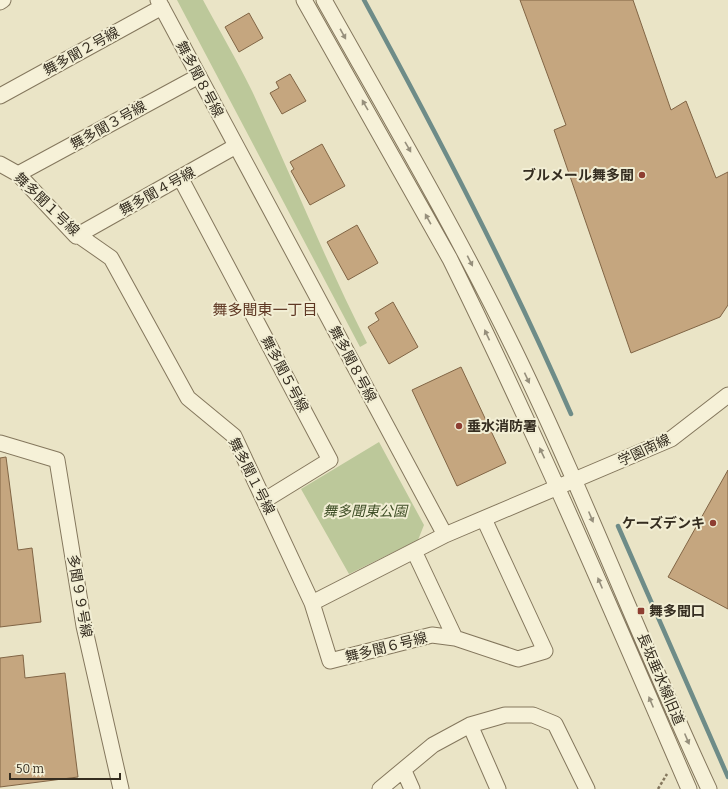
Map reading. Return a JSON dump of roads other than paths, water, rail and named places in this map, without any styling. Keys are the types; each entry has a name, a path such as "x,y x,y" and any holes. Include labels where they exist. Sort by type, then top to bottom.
{"street":[{"name":"長坂垂水線旧道","path":"304,0 450,259 558,488 689,789"},
{"name":"長坂垂水線旧道","path":"324,0 468,256 515,351 575,481 709,789"},
{"name":"舞多聞８号線","path":"160,4 445,535"},
{"name":"舞多聞２号線","path":"0,96 160,4"},
{"name":"舞多聞３号線","path":"18,174 199,76"},
{"name":"舞多聞４号線","path":"78,235 236,146"},
{"name":"舞多聞１号線","path":"0,164 18,174 76,236 78,235 112,258 188,398 234,436 312,603"},
{"name":"舞多聞５号線","path":"181,178 330,460 265,500"},
{"name":"学園南線","path":"558,488 671,439 728,395"},
{"name":"多聞９９号線","path":"0,443 57,460 84,626 121,789"},
{"path":"312,603 445,535 558,488"},
{"name":"舞多聞６号線","path":"312,603 330,661 432,634 455,638 518,659 545,651 484,519"},
{"path":"414,551 455,638"},
{"path":"380,789 404,771 433,745 470,725 505,715 533,715 554,724 586,789"},
{"path":"470,725 498,789"},
{"path":"404,771 412,789"}],"waterway":[{"path":"364,0 419,102 498,256 571,414"},
{"path":"618,526 728,777"}],"place":[{"name":"ブルメール舞多聞","path":"642,175"},
{"name":"垂水消防署","path":"459,426"},
{"name":"ケーズデンキ","path":"713,523"},
{"name":"舞多聞口","path":"641,611"}],"district":[{"name":"舞多聞東一丁目","path":"265,310"}],"park label":[{"name":"舞多聞東公園","path":"365,511"}]}
